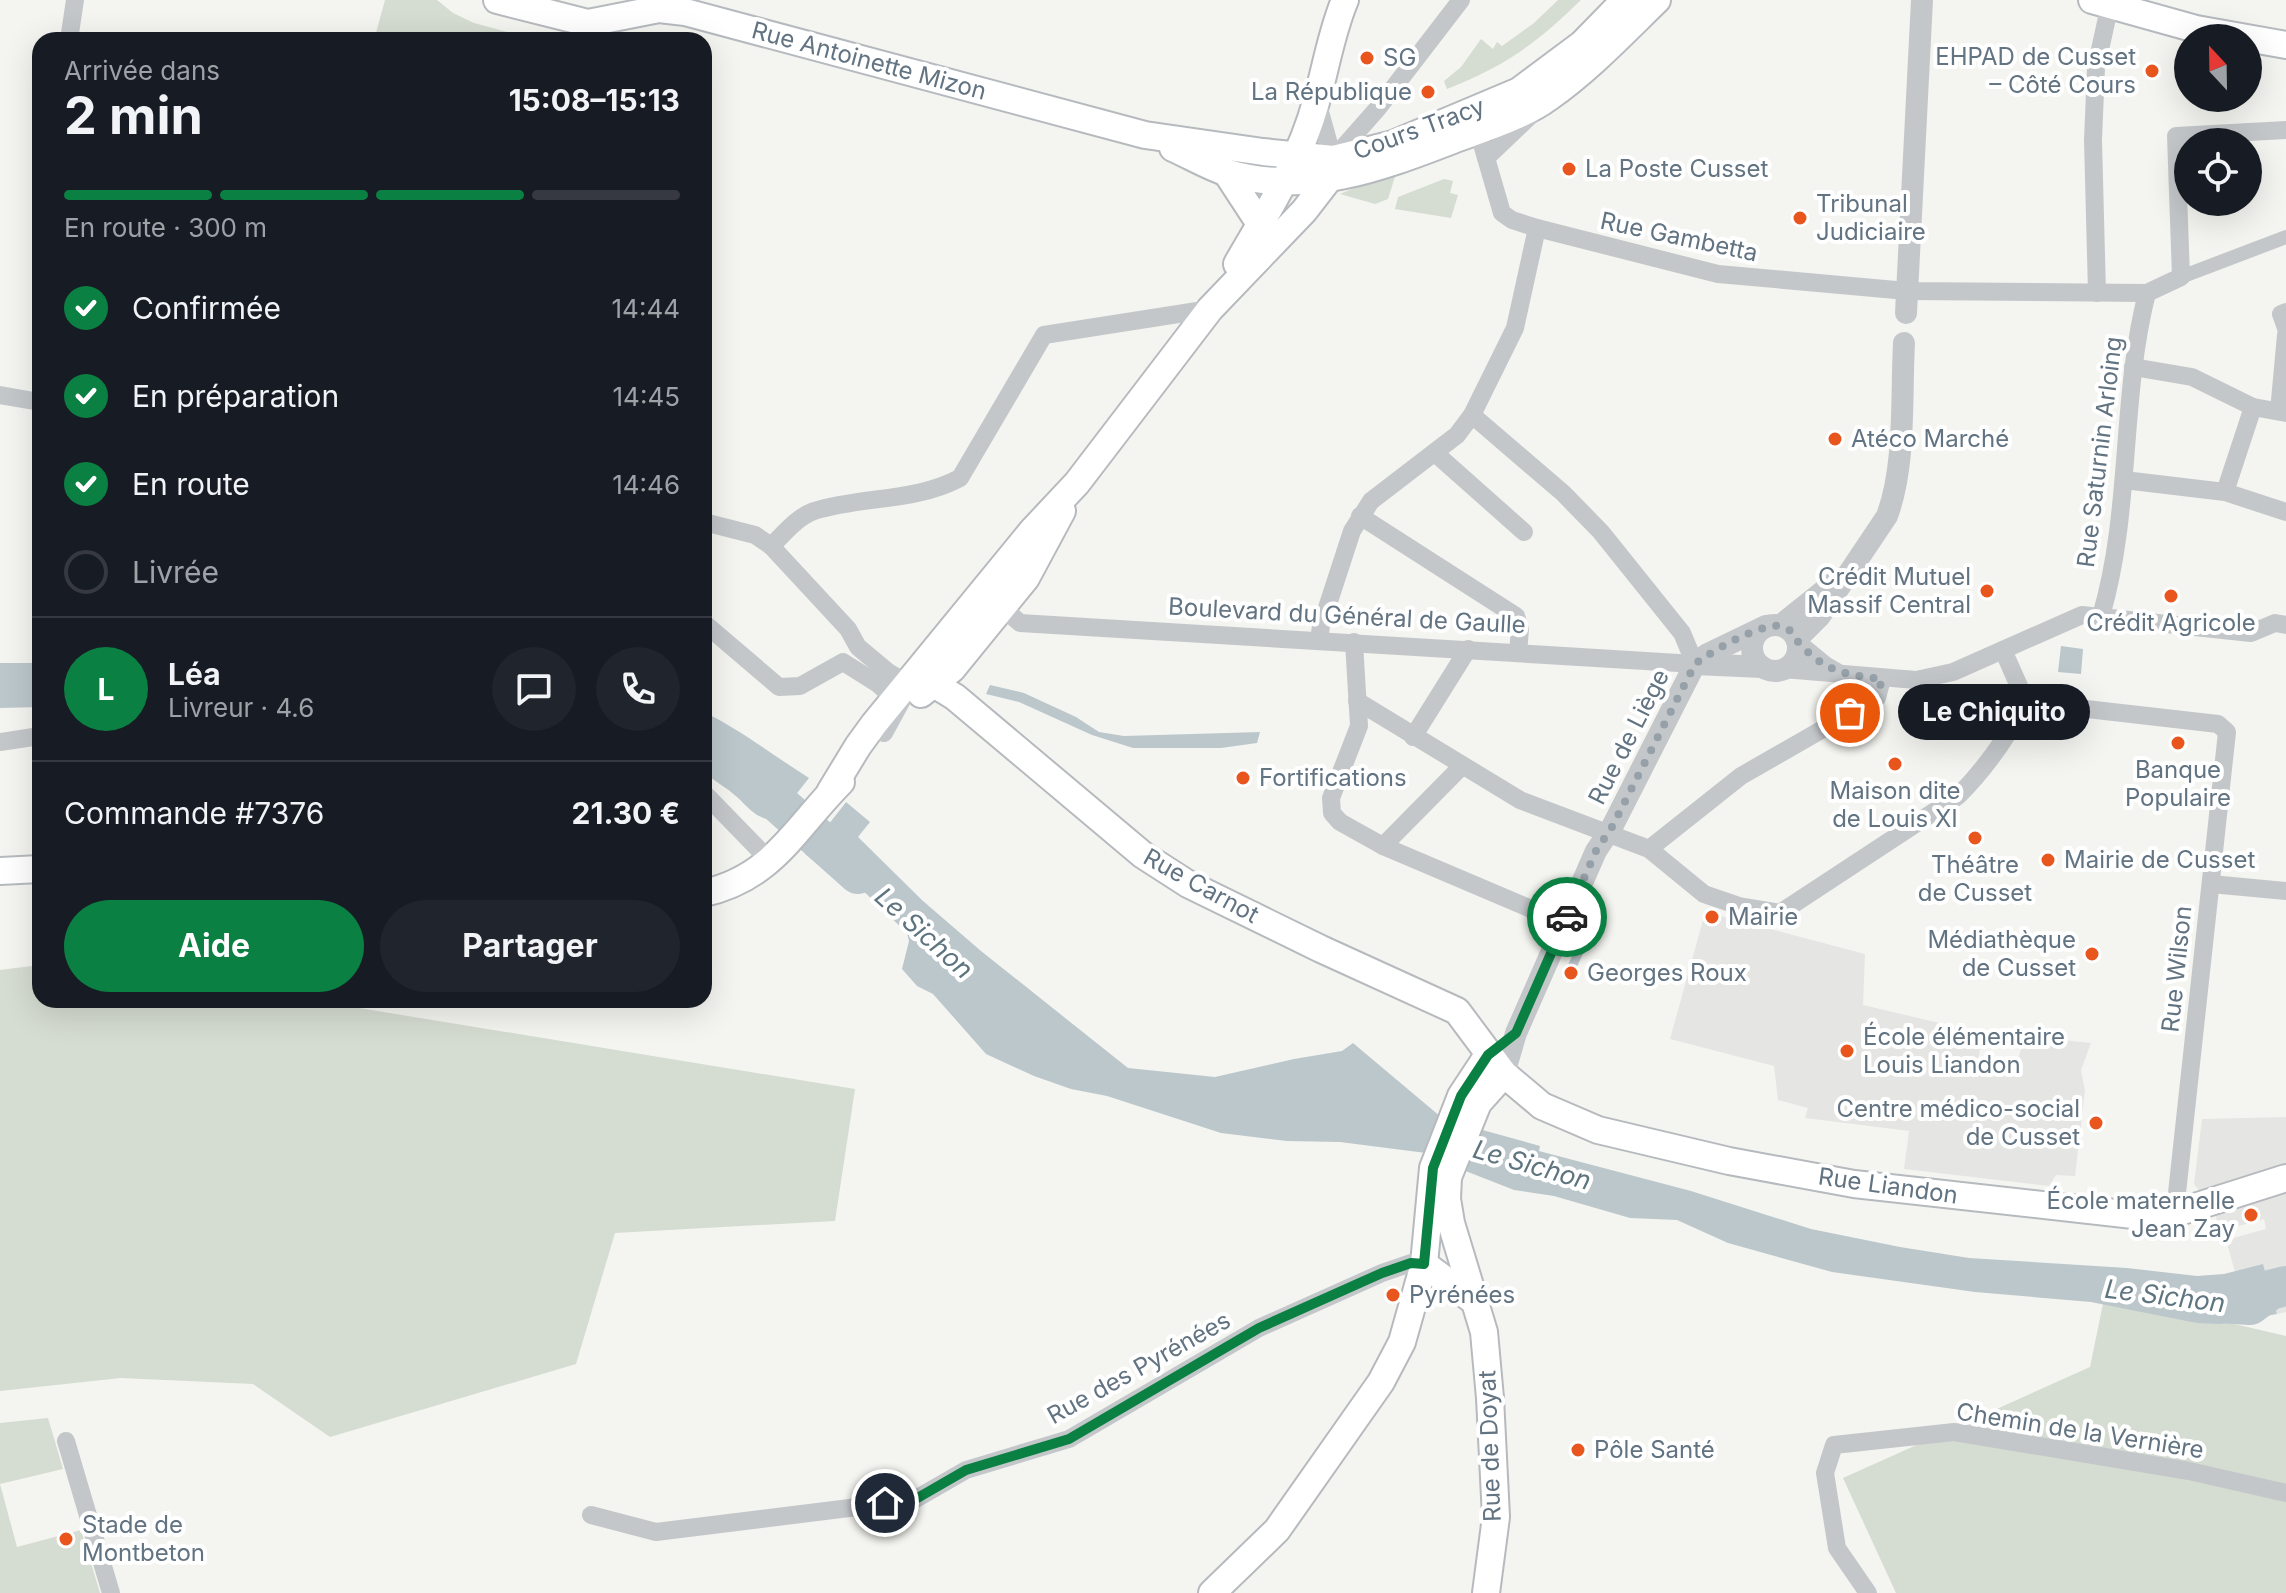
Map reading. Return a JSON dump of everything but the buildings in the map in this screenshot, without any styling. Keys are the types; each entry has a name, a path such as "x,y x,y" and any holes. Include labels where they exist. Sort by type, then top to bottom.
{"main road":[{"name":"Rue Antoinette Mizon","path":"497,0 588,23 659,9 685,12 1145,135 1297,156 1330,169"},
{"path":"830,792 858,746 910,689 952,669 991,599 1026,578 1077,483 1270,229 1284,183 1317,100 1336,21 1345,0"},
{"name":"Cours Tracy","path":"1476,121 1582,44 1625,0"},
{"name":"Cours Tracy","path":"1284,183 1330,169 1371,170 1476,121 1546,100 1601,55 1657,0"},
{"path":"2101,2 2211,17 2278,43"},
{"name":"Rue Antoinette Mizon","path":"1145,135 1226,172 1284,183"},
{"path":"1270,229 1304,211 1330,169"},
{"path":"1226,172 1270,229"},
{"path":"712,891 725,889 771,862 830,792 868,754 910,689"},
{"name":"Rue Carnot","path":"910,689 955,697 1143,855 1188,884 1457,1011 1496,1064"},
{"path":"0,871 32,869"},
{"path":"1212,1593 1277,1530 1381,1382 1402,1342 1424,1264 1440,1173 1469,1100 1496,1064"},
{"name":"Rue Liandon","path":"1496,1064 1542,1106 1598,1130 1729,1161 1854,1184 2160,1218 2286,1178"},
{"name":"Rue de Doyat","path":"1440,1173 1451,1223 1484,1332 1496,1517 1486,1593"},
{"path":"1424,1264 1474,1301"}],"street":[{"path":"70,32 75,0"},
{"name":"Cours Tracy","path":"1330,169 1461,0"},
{"path":"1907,302 1922,0"},
{"path":"2097,293 2093,140 2101,2"},
{"path":"1317,100 1330,169"},
{"path":"1486,158 1546,100"},
{"name":"Rue Gambetta","path":"1476,121 1502,213 1512,220 1537,228 1726,276 1907,302 2147,293"},
{"path":"2181,277 2176,136 2286,130"},
{"path":"1319,640 1352,531 1360,516 1371,501 1397,479 1457,435 1472,415 1515,328 1537,228"},
{"path":"2147,293 2286,237"},
{"name":"Rue Saturnin Arloing","path":"2101,616 2108,591 2124,480 2139,323 2147,293"},
{"path":"771,546 787,529 812,512 939,489 960,478 1044,335 1210,309"},
{"path":"2286,312 2281,314 2286,328"},
{"path":"2133,367 2192,377 2253,407 2282,412 2286,335"},
{"path":"1472,415 1563,493 1601,532 1682,633 1695,664 1706,655 1785,633 1848,571 1887,516 1894,498 1904,343"},
{"path":"0,395 32,401"},
{"path":"2225,492 2253,407"},
{"path":"1435,453 1524,532"},
{"path":"2124,480 2225,492 2286,512"},
{"path":"1360,516 1516,616 1520,629 1518,653"},
{"path":"712,524 755,535 771,546 848,629 858,647 910,689"},
{"name":"Boulevard du Général de Gaulle","path":"991,599 1020,623 1773,668 1916,680 1953,672 2082,615 2251,633 2275,623 2286,625"},
{"path":"712,630 779,687 800,686 843,662 858,647"},
{"path":"1785,633 1795,660 1773,668 1753,656 1755,635 1785,633"},
{"name":"Boulevard du Général de Gaulle","path":"1785,633 1825,665 1843,675"},
{"path":"1354,642 1359,726 1331,798 1332,813 1340,822 1383,846 1564,923"},
{"path":"1413,737 1468,649"},
{"path":"1357,701 1520,800 1649,849 1704,894 1739,906 1780,913 1958,796 1980,775 2003,745 2026,702 2003,650"},
{"path":"843,662 878,684 910,689"},
{"name":"Rue de Liège","path":"1496,1064 1516,1033 1596,851 1695,664"},
{"path":"1649,849 1741,776 1877,698 1882,679"},
{"name":"Rue Wilson","path":"2026,702 2218,724 2227,732 2177,1193 2183,1210"},
{"path":"0,742 32,737"},
{"path":"1383,846 1462,766"},
{"path":"712,801 771,862"},
{"path":"2211,884 2286,891"},
{"name":"Rue des Pyrénées","path":"591,1515 656,1532 914,1500 966,1470 1069,1439 1259,1328 1382,1273 1411,1263 1424,1264"},
{"name":"Chemin de la Vernière","path":"1868,1593 1837,1548 1825,1473 1834,1445 1954,1432 2189,1471 2286,1493"},
{"path":"66,1441 111,1593"}],"shaded area":[{"path":"385,0 437,0 453,13 474,23 507,32 376,32"},
{"path":"1558,0 1581,0 1519,52 1486,72 1447,89 1444,81 1461,67 1481,39 1493,49 1497,42 1502,46 1534,23"},
{"path":"1397,170 1388,199 1375,204 1340,194"},
{"path":"1444,179 1453,181 1450,193 1458,195 1451,218 1395,209 1398,197"},
{"name":"École élémentaire Louis Liandon","path":"1721,916 1865,954 1863,1005 1983,1036 1978,1060 2016,1069 2024,1036 2091,1043 2081,1070 2085,1091 2075,1176 2056,1175 2049,1186 1904,1169 1909,1131 1805,1118 1808,1108 1778,1100 1774,1066 1670,1039 1703,920 1718,924"},
{"path":"32,966 32,1008 359,1008 855,1089 835,1221 615,1233 576,1364 330,1437 253,1384 121,1378 0,1391 0,970"},
{"name":"École maternelle Jean Zay","path":"2286,1117 2286,1312 2277,1314 2263,1265 2235,1272 2226,1240 2266,1229 2264,1219 2217,1232 2216,1212 2194,1184 2202,1119"},
{"path":"2105,1294 2286,1336 2286,1593 1896,1593 1843,1478 2090,1367"},
{"name":"Stade de Montbeton","path":"48,1418 63,1469 0,1484 0,1423"},
{"name":"Stade de Montbeton","path":"0,1484 17,1547 81,1530 100,1593 0,1593"}],"water":[{"path":"2061,646 2083,649 2081,674 2058,672"},
{"path":"0,663 32,663 32,707 0,708"},
{"path":"990,685 1024,693 1076,717 1099,732 1124,736 1260,732 1257,743 1221,748 1133,748 1092,735 1019,702 986,694"},
{"path":"712,716 809,778 776,820 754,813 712,779"},
{"path":"846,802 870,822 858,837 923,901 1128,1068 1215,1077 1342,1051 1353,1043 1441,1117 1426,1153 1340,1142 1287,1141 1221,1133 1107,1096 1071,1089 986,1054 933,994 917,986 902,969 909,941 907,933 828,857 819,865 805,854"},
{"path":"1585,928 1593,932 1575,971 1567,967"},
{"path":"1479,1129 1540,1146 1539,1151 1691,1191 1811,1229 1900,1247 1969,1258 2127,1268 2197,1276 2224,1274 2263,1264 2277,1314 2220,1324 2197,1323 2091,1302 1975,1292 1832,1272 1728,1243 1677,1220 1630,1218 1554,1196 1514,1190 1463,1170"}],"pier":[{"path":"842,800 846,802 805,854 802,851"}],"waterway":[{"name":"Le Sichon","path":"712,744 858,874"},
{"name":"Le Sichon","path":"2220,1303 2250,1305 2270,1290 2286,1286"}],"way so far":[{"path":"1567,917 1596,851 1612,827 1695,664 1706,655 1766,626 1781,625 1825,665 1843,675 1882,679 1877,698 1850,713"}],"place":[{"name":"SG","path":"1367,58"},
{"name":"EHPAD de Cusset – Côté Cours","path":"2152,71"},
{"name":"La République","path":"1428,92"},
{"name":"La Poste Cusset","path":"1569,169"},
{"name":"Tribunal Judiciaire","path":"1800,218"},
{"name":"Atéco Marché","path":"1835,439"},
{"name":"Crédit Mutuel Massif Central","path":"1987,591"},
{"name":"Crédit Agricole","path":"2171,596"},
{"name":"Le Chiquito","path":"1850,713"},
{"name":"Banque Populaire","path":"2178,743"},
{"name":"Maison dite de Louis XI","path":"1895,764"},
{"name":"Fortifications","path":"1243,778"},
{"name":"Théâtre de Cusset","path":"1975,838"},
{"name":"Mairie de Cusset","path":"2048,860"},
{"name":"Mairie","path":"1712,917"},
{"name":"Médiathèque de Cusset","path":"2092,954"},
{"name":"Georges Roux","path":"1571,973"},
{"name":"École élémentaire Louis Liandon","path":"1847,1051"},
{"name":"Centre médico-social de Cusset","path":"2096,1123"},
{"name":"École maternelle Jean Zay","path":"2251,1215"},
{"name":"Pyrénées","path":"1393,1295"},
{"name":"Pôle Santé","path":"1578,1450"},
{"name":"Stade de Montbeton","path":"66,1539"}],"route":[{"path":"885,1503 914,1500 966,1470 1069,1439 1259,1328 1382,1273 1411,1263 1424,1264 1433,1168 1461,1096 1488,1055 1516,1033 1567,917"}]}
